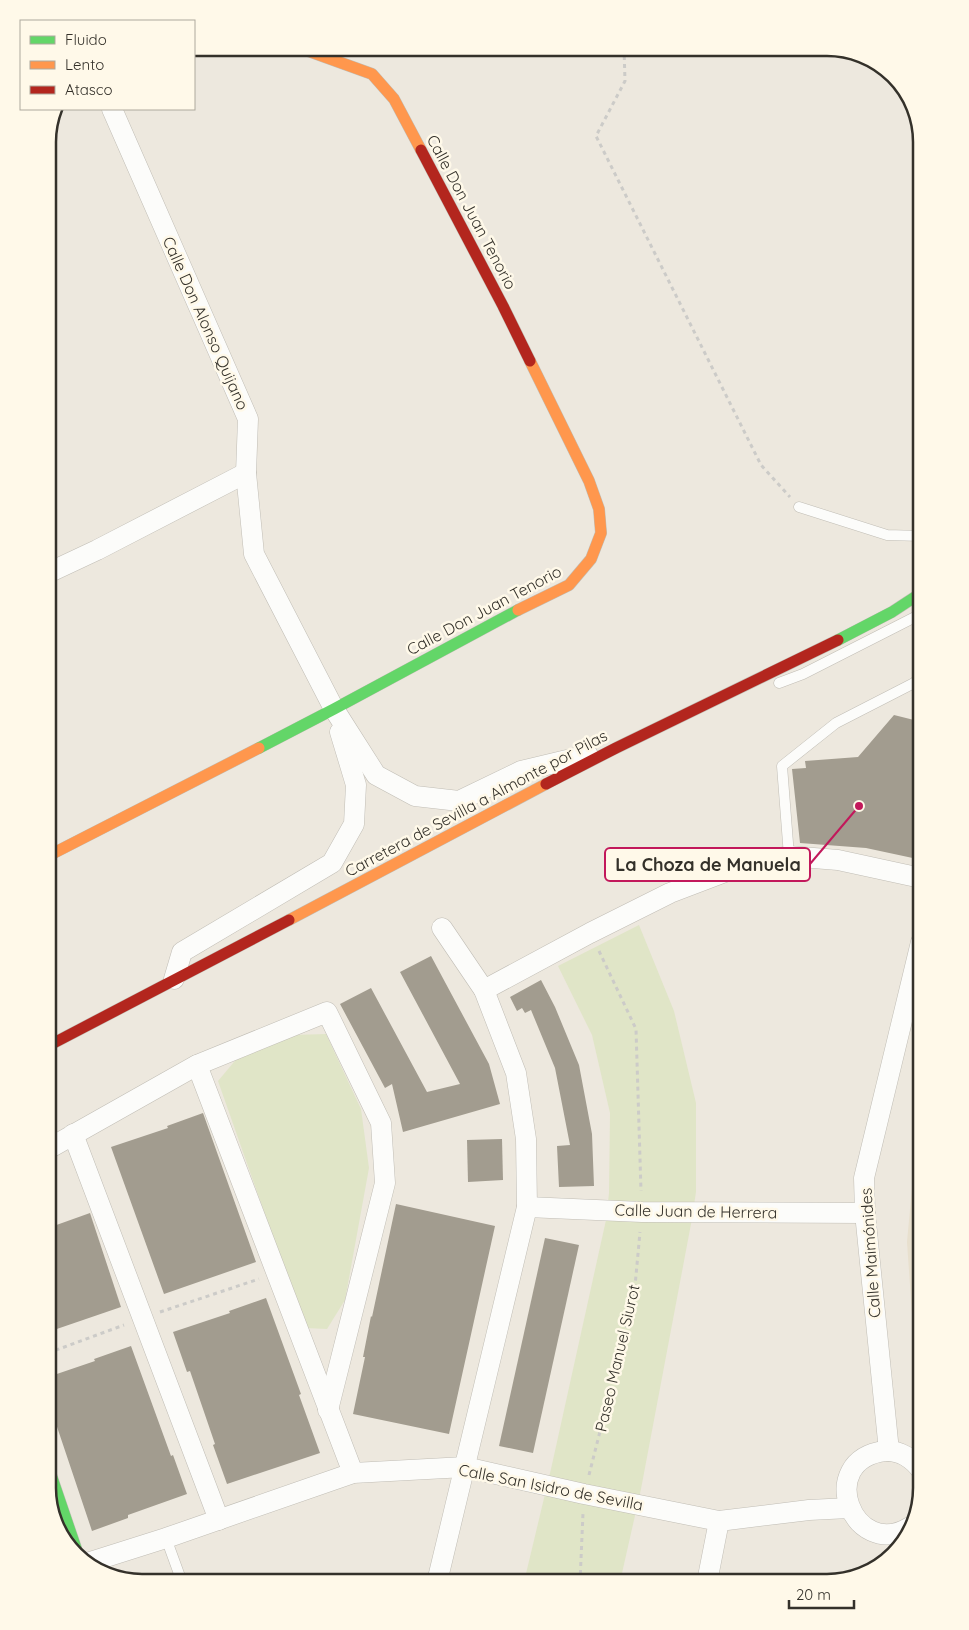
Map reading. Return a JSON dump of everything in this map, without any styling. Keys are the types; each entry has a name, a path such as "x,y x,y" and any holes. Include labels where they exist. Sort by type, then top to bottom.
{"street":[{"name":"Calle Don Juan Tenorio","path":"56,852 334,709 539,598 569,585 591,559 601,533 599,509 589,481 503,306 394,99 372,74 322,56"},
{"name":"Calle Don Alonso Quijano","path":"112,110 248,419 246,473 254,554 334,709"},
{"path":"56,569 246,473"},
{"name":"Carretera de Sevilla a Almonte por Pilas","path":"56,1042 616,748 832,643 892,612 913,599"},
{"path":"334,709 376,775 415,796 459,801 522,771 616,748"},
{"path":"174,979 182,952 332,863 354,824 356,785 334,709"},
{"path":"484,990 590,933 670,893 741,866 789,856 838,860 913,876"},
{"path":"439,1574 527,1207 526,1139 516,1073 484,990 442,928"},
{"name":"Calle Maimónides","path":"889,1451 865,1213 864,1178 913,979"},
{"path":"56,1144 197,1065 326,1012 381,1123 385,1183 328,1410"},
{"path":"197,1065 353,1473"},
{"path":"73,1134 218,1520"},
{"name":"Calle Juan de Herrera","path":"527,1207 642,1212 865,1213"},
{"path":"902,1530 892,1533 868,1529 856,1520 849,1508 846,1489 850,1475 858,1463 875,1453 889,1451 904,1454 913,1461"},
{"name":"Calle San Isidro de Sevilla","path":"96,1560 166,1538 353,1473 465,1467 584,1494 719,1520 809,1510 849,1508"},
{"path":"56,1490 73,1538"},
{"path":"709,1574 719,1520"}],"lane":[{"path":"799,507 887,535 913,536"},
{"path":"656,728 803,674 913,619"},
{"path":"789,856 782,766 836,723 913,684"},
{"path":"166,1538 179,1574"}],"path":[{"path":"624,56 625,81 596,136 761,465 799,507"},
{"name":"Paseo Manuel Siurot","path":"580,1574 584,1494 634,1297 642,1212 636,1029 590,933"}],"shaded area":[{"path":"913,1177 913,1329 907,1242"}],"green space":[{"path":"639,925 674,1011 696,1103 696,1192 691,1224 641,1489 622,1574 526,1574 606,1220 609,1193 610,1113 592,1035 558,966"},
{"path":"326,1034 361,1109 369,1168 345,1300 327,1329 305,1328 218,1081 239,1056 293,1035"}],"building":[{"path":"894,715 913,720 913,858 866,848 800,843 792,769 806,768 805,761 858,757"},
{"path":"431,956 489,1064 500,1104 403,1132 392,1084 385,1088 340,1004 371,988 427,1092 460,1084 400,972"},
{"path":"541,980 555,1007 579,1065 592,1134 594,1186 559,1187 557,1146 570,1145 555,1068 531,1010 525,1013 522,1008 517,1011 510,997"},
{"path":"203,1113 256,1262 164,1294 111,1147 168,1128 167,1126"},
{"path":"502,1139 503,1180 468,1182 467,1140"},
{"path":"396,1204 495,1226 449,1434 353,1414 365,1357 363,1357 371,1316"},
{"path":"90,1213 121,1307 56,1329 56,1225"},
{"path":"545,1238 579,1245 533,1453 499,1446"},
{"path":"266,1298 320,1453 227,1484 190,1371 187,1372 173,1332 230,1313 229,1311"},
{"path":"131,1346 171,1456 173,1455 187,1494 128,1515 128,1518 92,1531 56,1424 56,1374 95,1361 94,1359"}],"traffic: fast":[{"path":"838,640 892,612 913,598"},
{"path":"259,748 518,610"},
{"path":"56,1490 73,1538"}],"traffic: slow":[{"path":"322,56 372,74 394,99 421,150"},
{"path":"518,610 569,585 591,559 601,533 599,509 589,481 530,361"},
{"path":"56,852 259,748"},
{"path":"289,920 546,784"}],"traffic: jam":[{"path":"421,150 530,361"},
{"path":"546,784 838,640"},
{"path":"56,1042 289,920"}],"place":[{"name":"La Choza de Manuela","path":"859,806"}]}
